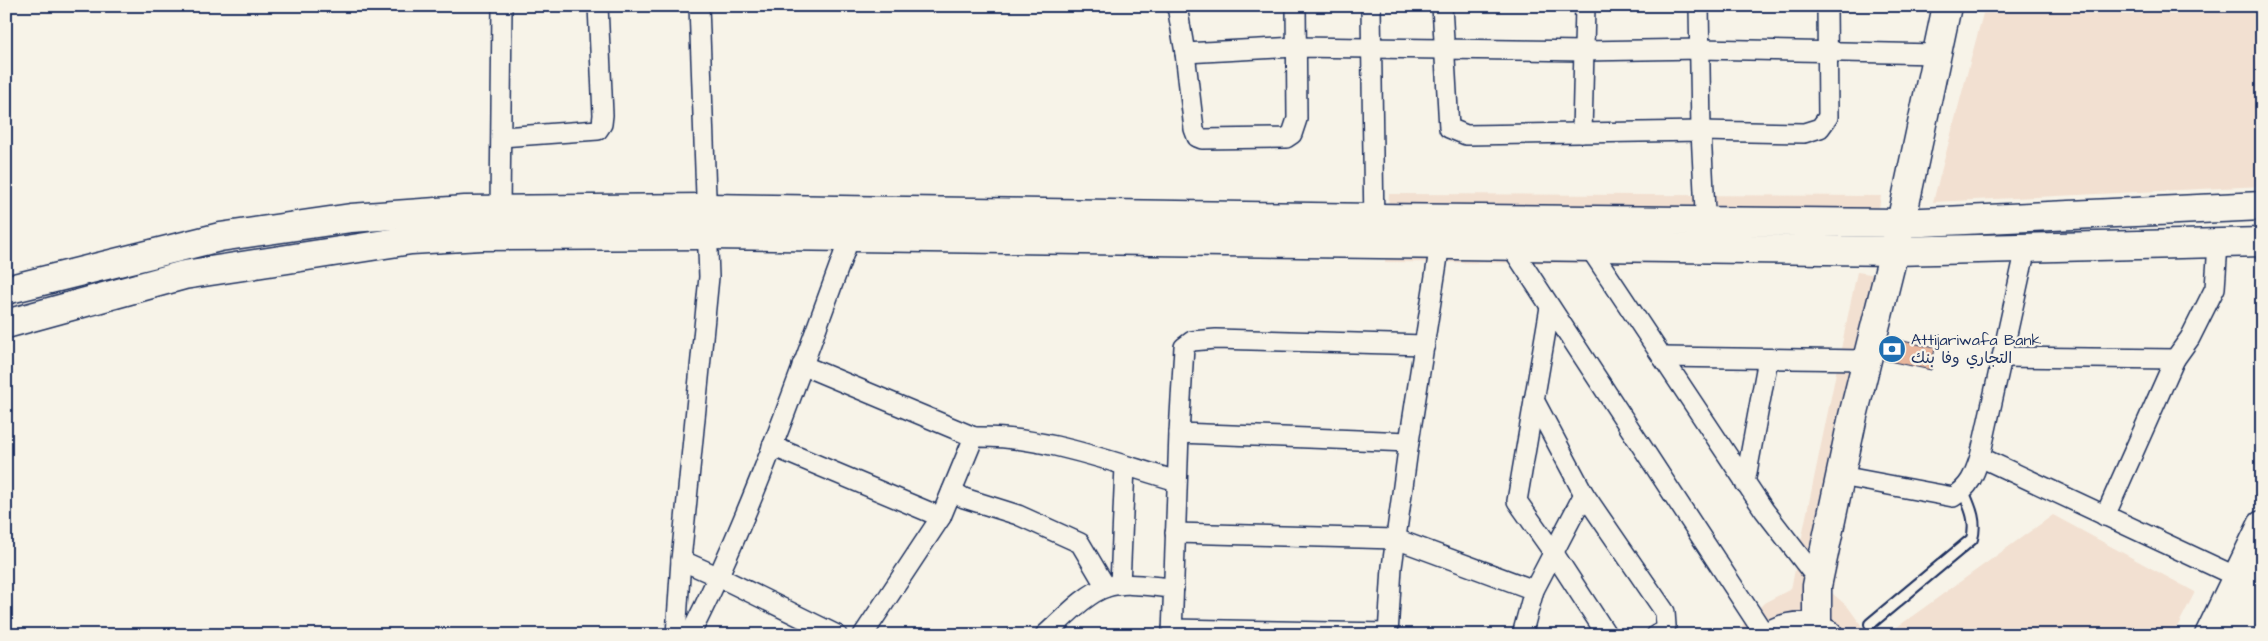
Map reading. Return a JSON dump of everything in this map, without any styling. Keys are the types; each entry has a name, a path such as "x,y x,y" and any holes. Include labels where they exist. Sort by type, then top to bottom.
{"main road":[{"path":"1770,635 1783,628 1815,629 1818,583 1840,476 1865,360 1901,223 1947,6"},
{"path":"6,324 184,275 411,240 528,235 850,237 1374,231 1706,222 1901,223 2262,206"},
{"path":"6,290 220,237 399,213 500,210 707,208 1374,231 1440,244 1510,246 1894,251 2262,242"},
{"path":"178,246 184,275"},
{"path":"2235,635 2262,525"},
{"path":"2209,635 2249,581"}],"street":[{"path":"500,210 502,6"},
{"path":"501,137 598,130 602,124 603,115 598,6"},
{"path":"676,635 681,560 708,277 699,6"},
{"path":"1177,6 1194,129 1197,137 1202,139 1286,138 1292,134 1297,119 1296,6"},
{"path":"1371,6 1374,231"},
{"path":"1442,6 1449,128 1458,134 1466,135 1701,131 1804,133 1820,128 1828,117 1827,6"},
{"path":"1582,133 1585,6"},
{"path":"1699,6 1701,131 1706,249"},
{"path":"1185,53 1296,47 1584,51 1700,49 1937,54"},
{"path":"690,635 719,577 772,446 850,237"},
{"path":"1425,345 1216,339 1192,341 1184,347 1172,632 1388,634 1396,539 1409,442 1425,345 1440,244"},
{"path":"2105,516 2175,359 2190,338 2215,288 2218,244"},
{"path":"1510,246 1765,635"},
{"path":"1589,247 1772,522 1818,583"},
{"path":"1840,476 1953,497 1963,491 1973,478 1980,457 2026,248"},
{"path":"1550,307 1516,501 1554,552 1607,635"},
{"path":"1662,357 1865,360"},
{"path":"2002,357 2149,357 2175,359"},
{"path":"1746,483 1768,359"},
{"path":"802,365 974,437 1003,436 1039,442 1177,481"},
{"path":"1534,400 1584,494 1665,612 1666,626 1663,632 1656,635"},
{"path":"1179,433 1409,442"},
{"path":"863,635 941,517 974,437"},
{"path":"772,446 941,517"},
{"path":"1980,457 2249,581"},
{"path":"1113,586 1125,466"},
{"path":"952,491 964,498 1018,515 1080,543 1113,586"},
{"path":"1522,635 1534,590 1584,494"},
{"path":"1176,533 1396,539 1534,590"},
{"path":"681,560 837,635"},
{"path":"1045,635 1090,596 1113,586 1174,588"}],"lane":[{"path":"1870,624 1972,539 1975,529 1972,513 1963,491"}],"shaded area":[{"path":"1985,6 2262,6 2262,186 1933,202"},
{"path":"1389,194 1881,196 1870,265 1385,262"},
{"path":"1857,272 1897,278 1832,593 1848,607 1864,629 1865,635 1739,635 1743,624 1764,603 1791,589"},
{"path":"2053,515 2195,592 2173,635 1886,635"}],"building":[{"path":"1889,338 1935,348 1931,370 1884,360"}],"place":[{"name":"Attijariwafa Bank التجاري وفا بنك","path":"1892,349"}]}
